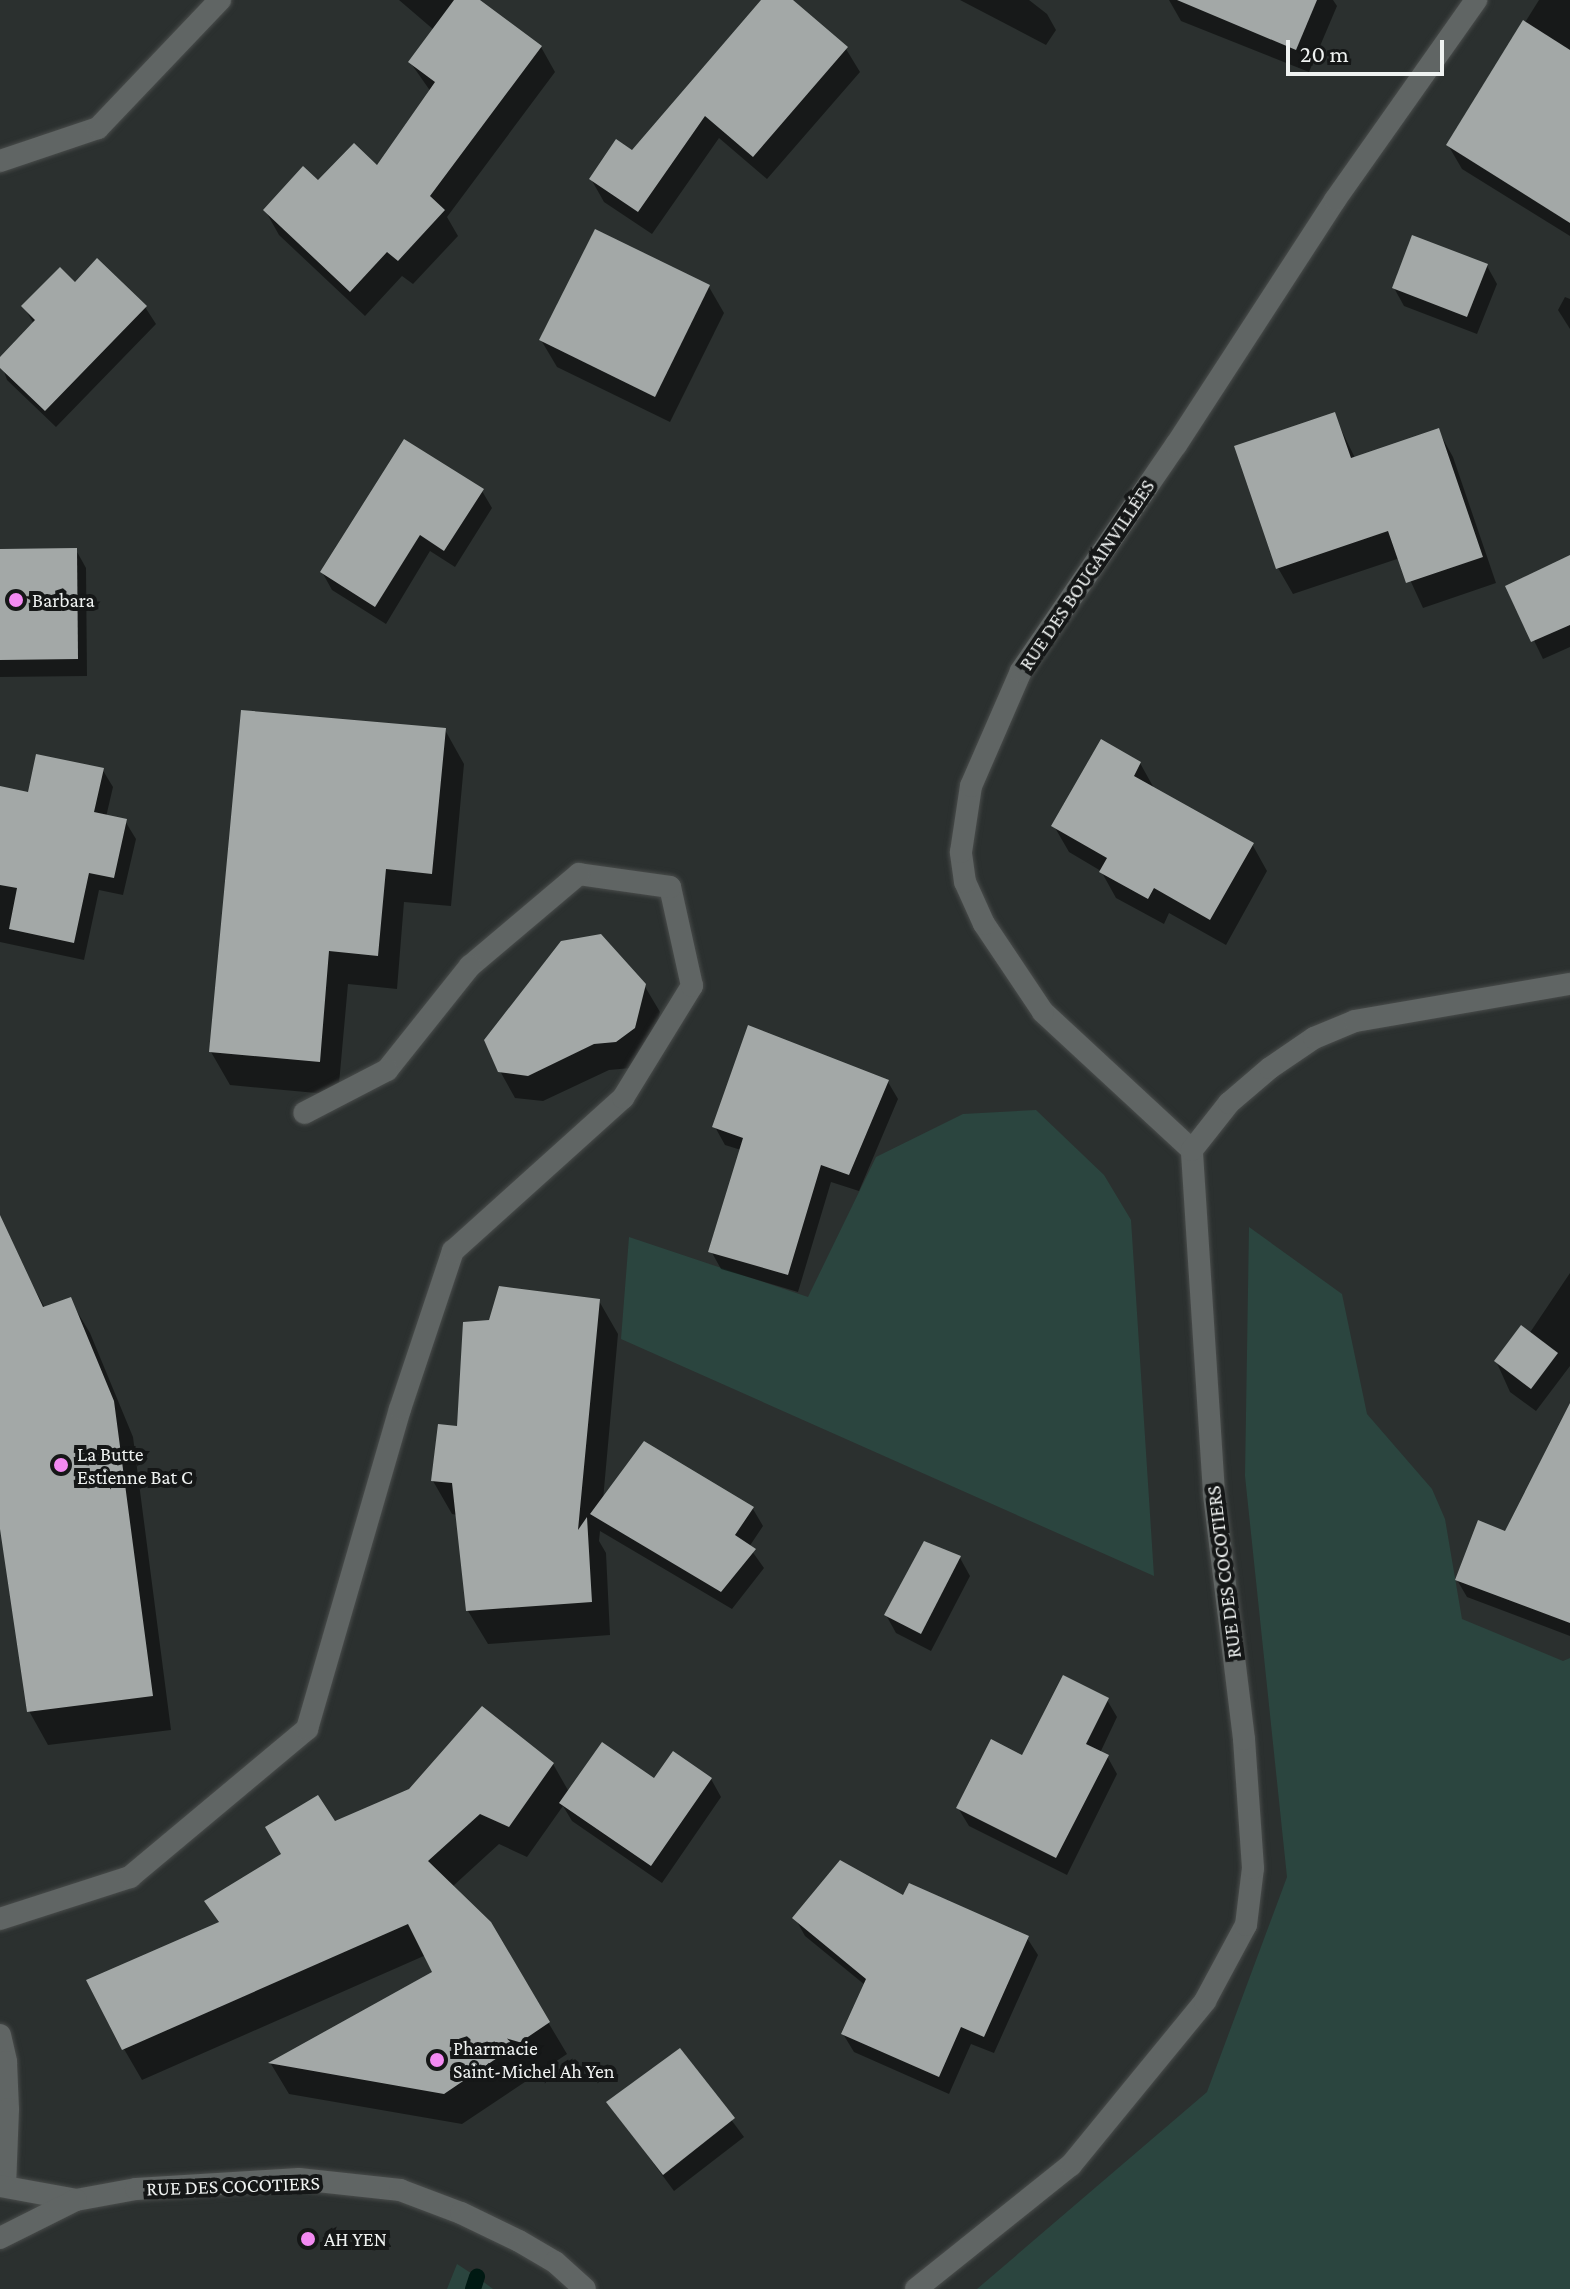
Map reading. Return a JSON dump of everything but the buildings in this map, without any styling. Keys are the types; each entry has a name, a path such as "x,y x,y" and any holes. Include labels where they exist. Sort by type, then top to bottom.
{"street":[{"path":"0,161 98,128 220,0"},
{"name":"RUE DES BOUGAINVILLÉES","path":"1192,1150 1043,1012 984,924 965,882 961,852 971,786 1021,671 1176,445 1335,200 1476,0"},
{"path":"0,1919 130,1877 307,1729 400,1409 453,1251 623,1098 692,986 670,887 579,874 470,966 387,1070 304,1113"},
{"path":"1192,1150 1229,1103 1270,1068 1314,1038 1355,1021 1570,984"},
{"name":"RUE DES COCOTIERS","path":"916,2289 1071,2165 1140,2085 1205,2001 1246,1925 1253,1868 1244,1739 1214,1493 1192,1150"},
{"path":"0,2035 6,2062 8,2109 3,2186"},
{"name":"RUE DES COCOTIERS","path":"3,2186 76,2200 136,2189 299,2179 400,2190 461,2213 519,2241 555,2262 585,2289"},
{"path":"0,2238 76,2200"}],"green space":[{"path":"1036,1110 1104,1175 1131,1220 1154,1576 621,1339 629,1237 808,1297 876,1157 963,1114"},
{"path":"1249,1227 1342,1294 1367,1414 1432,1489 1445,1519 1462,1619 1563,1661 1570,1658 1570,2289 977,2289 1207,2092 1287,1877 1245,1476"},
{"path":"457,2264 477,2277 493,2289 447,2289"}],"waterway":[{"path":"473,2289 477,2277"}],"place":[{"name":"Barbara","path":"16,600"},
{"name":"La Butte Estienne Bat C","path":"61,1465"},
{"name":"Pharmacie Saint-Michel Ah Yen","path":"437,2060"},
{"name":"AH YEN","path":"308,2239"}]}
